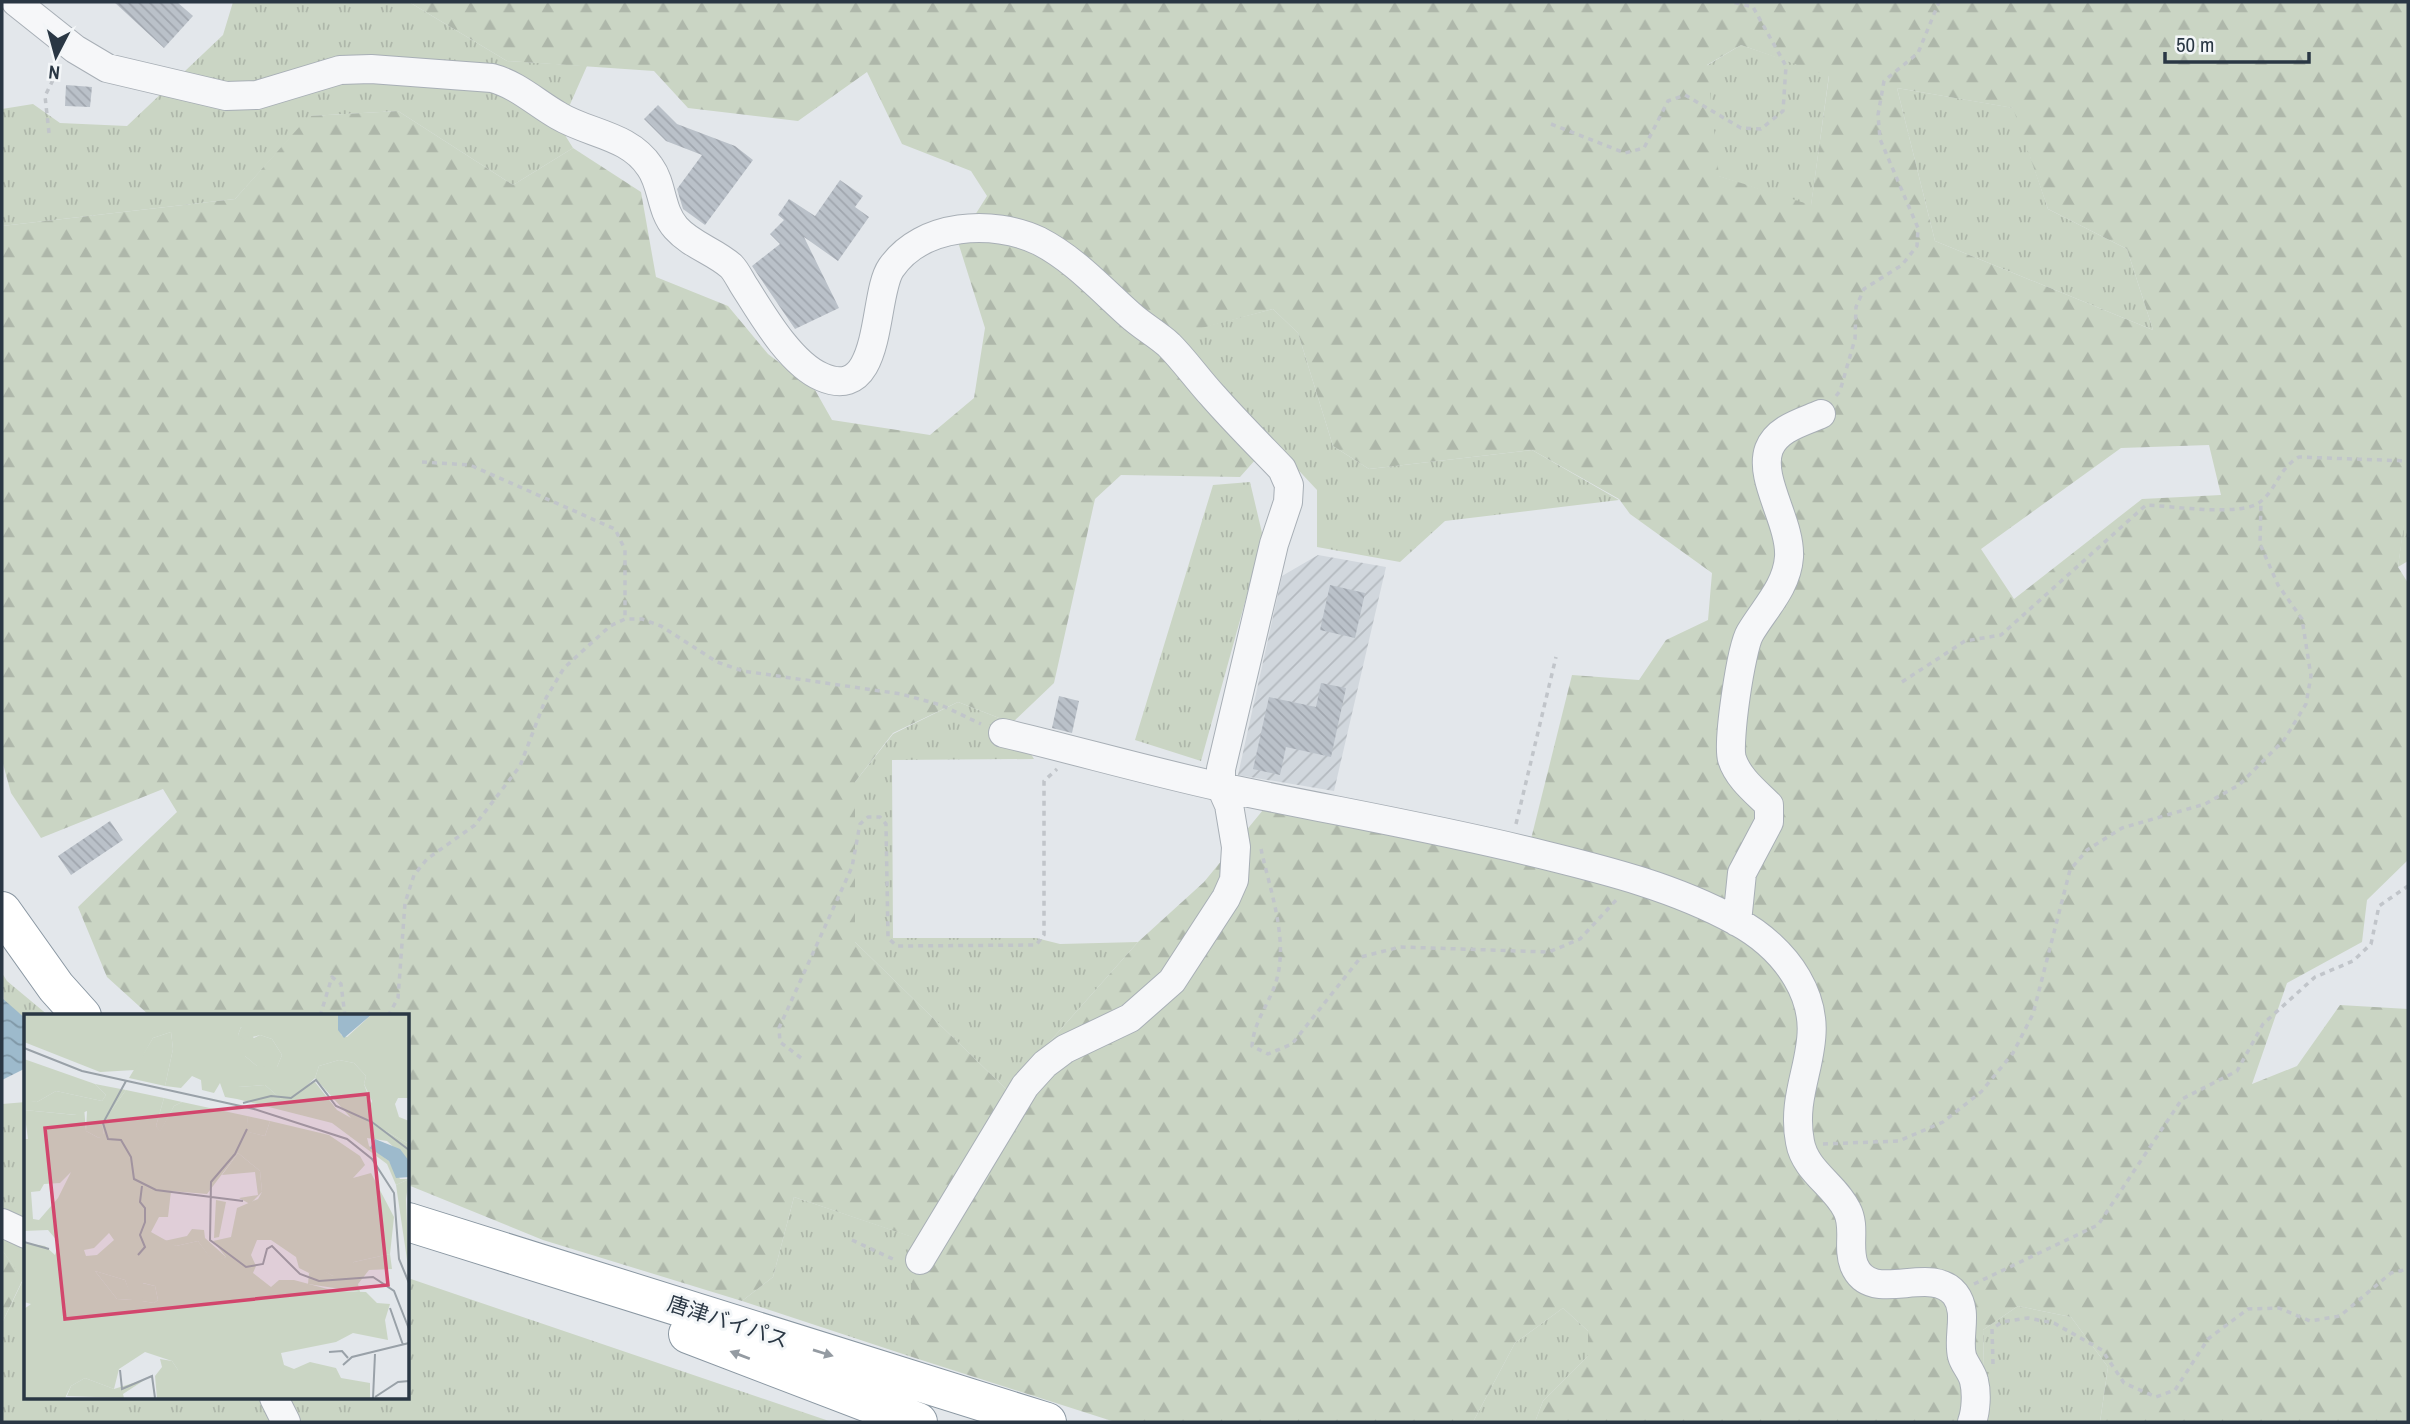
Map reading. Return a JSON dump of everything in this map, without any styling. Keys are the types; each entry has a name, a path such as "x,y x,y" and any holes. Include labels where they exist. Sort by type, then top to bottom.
{"highway":[{"path":"2,911 56,987 80,1014"},
{"name":"唐津バイパス","path":"410,1223 850,1399 918,1422"},
{"name":"唐津バイパス","path":"410,1223 1047,1422"}],"street":[{"path":"16,2 75,49 107,68 226,96 257,95 340,70 371,69 492,78 509,83 562,118 604,133 638,151 652,169 664,209 674,227 691,242 731,266 773,331 808,368 823,378 841,380 855,375 868,362 882,288 891,268 909,249 948,231 975,227 1007,231 1037,240 1072,261 1133,317 1169,345 1282,469 1289,485 1288,502 1274,544 1221,769 1221,787 1229,804 1236,847 1234,880 1226,898 1172,981 1130,1018 1065,1049 1025,1086 920,1260"},
{"path":"1737,922 1742,873 1769,822 1769,805 1740,775 1731,758 1741,654 1749,634 1779,589 1789,559 1787,530 1765,466 1769,447 1779,433 1821,414"},
{"path":"1003,733 1221,787 1511,847 1635,879 1737,922 1769,943 1796,976 1810,1005 1812,1051 1802,1086 1798,1118 1800,1144 1809,1165 1845,1205 1852,1220 1853,1263 1861,1276 1873,1284 1943,1285 1954,1294 1963,1324 1961,1355 1974,1380 1975,1413 1972,1422"},
{"path":"2,1223 24,1233"},
{"path":"275,1400 286,1422"}],"path":[{"path":"1551,124 1625,153 1644,148 1668,101 1685,95 1741,128 1761,129 1783,111 1786,66 1754,7 1732,2"},
{"path":"1821,414 1840,391 1855,339 1856,307 1864,289 1902,265 1917,246 1918,228 1880,139 1878,115 1884,81 1918,53 1939,2"},
{"path":"49,133 45,96 57,68 75,49"},
{"path":"1800,1144 1899,1141 1943,1122 1981,1092 2013,1053 2033,1014 2070,870 2087,850 2122,828 2205,804 2239,785 2284,740 2306,704 2311,676 2302,619 2278,585 2260,544 2261,502 2285,465 2299,457 2408,461"},
{"path":"422,462 471,466 615,529 625,550 625,619"},
{"path":"1902,681 1965,641 2001,635 2146,505 2244,510 2261,502"},
{"path":"389,1014 398,998 405,903 414,875 427,859 475,825 520,766 546,698 564,668 610,626 625,619 642,619 661,626 717,662 743,671 901,694 941,705 1003,733"},
{"path":"1511,847 1556,657"},
{"path":"801,1058 779,1042 779,1028 852,867 860,824 868,817 880,817 886,824 888,939 897,946 1036,945 1044,935 1044,781 1055,769 1095,766 1104,757"},
{"path":"1258,837 1280,937 1275,983 1254,1027 1252,1046 1268,1054 1292,1044 1362,957 1400,947 1549,952 1580,939 1635,879"},
{"path":"1954,1294 2098,1225 2182,1099 2237,1071 2263,1024 2315,977 2353,961 2371,944 2379,906 2408,886"},
{"path":"321,1014 332,977 341,984 345,1014"},
{"path":"852,1240 900,1262 920,1260"},
{"path":"1993,1365 1992,1329 2002,1322 2028,1318 2054,1322 2102,1350 2124,1383 2156,1397 2175,1390 2208,1339 2248,1309 2279,1308 2310,1321 2340,1316 2391,1273 2408,1269"}],"shaded area":[{"path":"1318,555 1386,567 1334,791 1238,775 1282,576"}],"green space":[{"path":"233,2 409,2 507,61 587,66 560,127 573,148 513,185 398,111 310,116 235,199 2,226 2,109 33,104 60,123 127,126 223,35"},
{"path":"409,2 2408,2 2408,497 2398,567 2408,583 2408,860 2367,900 2362,942 2287,983 2252,1084 2297,1066 2340,1005 2408,1009 2408,1422 2100,1422 2108,1367 2071,1317 2018,1306 1983,1330 1985,1417 1980,1422 1535,1422 1543,1401 1588,1356 1588,1331 1563,1308 1515,1343 1473,1422 1115,1422 912,1357 912,1237 794,1197 773,1277 742,1301 543,1240 410,1186 410,1014 148,1014 107,977 78,907 177,812 163,789 41,838 11,793 2,760 2,226 235,199 309,116 398,111 513,185 573,148 641,192 656,277 728,306 768,354 815,390 832,420 930,435 974,398 985,328 958,242 987,196 971,171 902,144 867,72 798,121 688,108 654,71 507,61","holes":["1741,45 1829,76 1811,205 1719,176 1707,65","1897,88 2013,108 2048,209 2127,249 2153,330 1935,241","1273,309 1298,333 1333,446 1369,469 1532,450 1619,499 1630,514 1712,573 1708,620 1666,640 1639,680 1572,675 1526,859 1263,810 1204,882 1138,942 1007,1090 855,942 855,782 893,733 958,702 1012,723 1054,683 1095,499 1121,475 1240,477 1256,459 1172,336","2209,445 2221,495 2142,499 2014,599 1981,549 2121,448"]},
{"path":"1741,45 1829,75 1811,206 1718,176 1706,66"},
{"path":"1897,88 2014,108 2048,209 2127,249 2153,330 1935,241"},
{"path":"1273,309 1298,333 1333,446 1369,469 1532,450 1619,500 1445,521 1400,562 1317,547 1317,490 1172,335"},
{"path":"1250,482 1263,537 1201,761 1135,740 1213,485"},
{"path":"2407,498 2408,561 2398,567"},
{"path":"958,702 1012,723 1034,759 892,760 893,938 1036,938 1060,944 1138,942 1007,1090 855,942 855,782 893,734"},
{"path":"2,973 7,981 47,1014 24,1014 24,1017 4,1002"},
{"path":"24,1102 24,1400 262,1400 270,1422 2,1422 2,1323 23,1280 2,1250 2,1104"},
{"path":"794,1197 913,1237 912,1357 742,1301 773,1277"},
{"path":"2,1250 23,1279 2,1323"},
{"path":"410,1279 832,1422 298,1422 288,1400 410,1400"},
{"path":"2018,1306 2071,1317 2108,1367 2100,1422 1980,1422 1985,1417 1983,1330"},
{"path":"1563,1308 1588,1331 1588,1356 1543,1401 1535,1422 1473,1422 1515,1343"}],"water":[{"path":"2,998 24,1017 24,1069 2,1080"}],"building":[{"path":"114,2 177,2 193,16 164,48"},
{"path":"66,85 92,87 90,107 65,106"},
{"path":"658,105 677,124 735,146 753,160 705,225 683,209 677,189 702,155 666,141 644,119"},
{"path":"840,180 863,196 855,207 869,217 838,261 804,237 839,308 795,329 752,266 780,244 770,234 784,220 778,215 789,199 815,216"},
{"path":"1330,585 1365,593 1355,638 1320,630"},
{"path":"1321,683 1346,688 1331,757 1286,747 1280,775 1253,769 1269,697 1316,707"},
{"path":"1059,696 1079,701 1072,733 1052,728"},
{"path":"110,821 123,840 71,875 58,856"}]}
